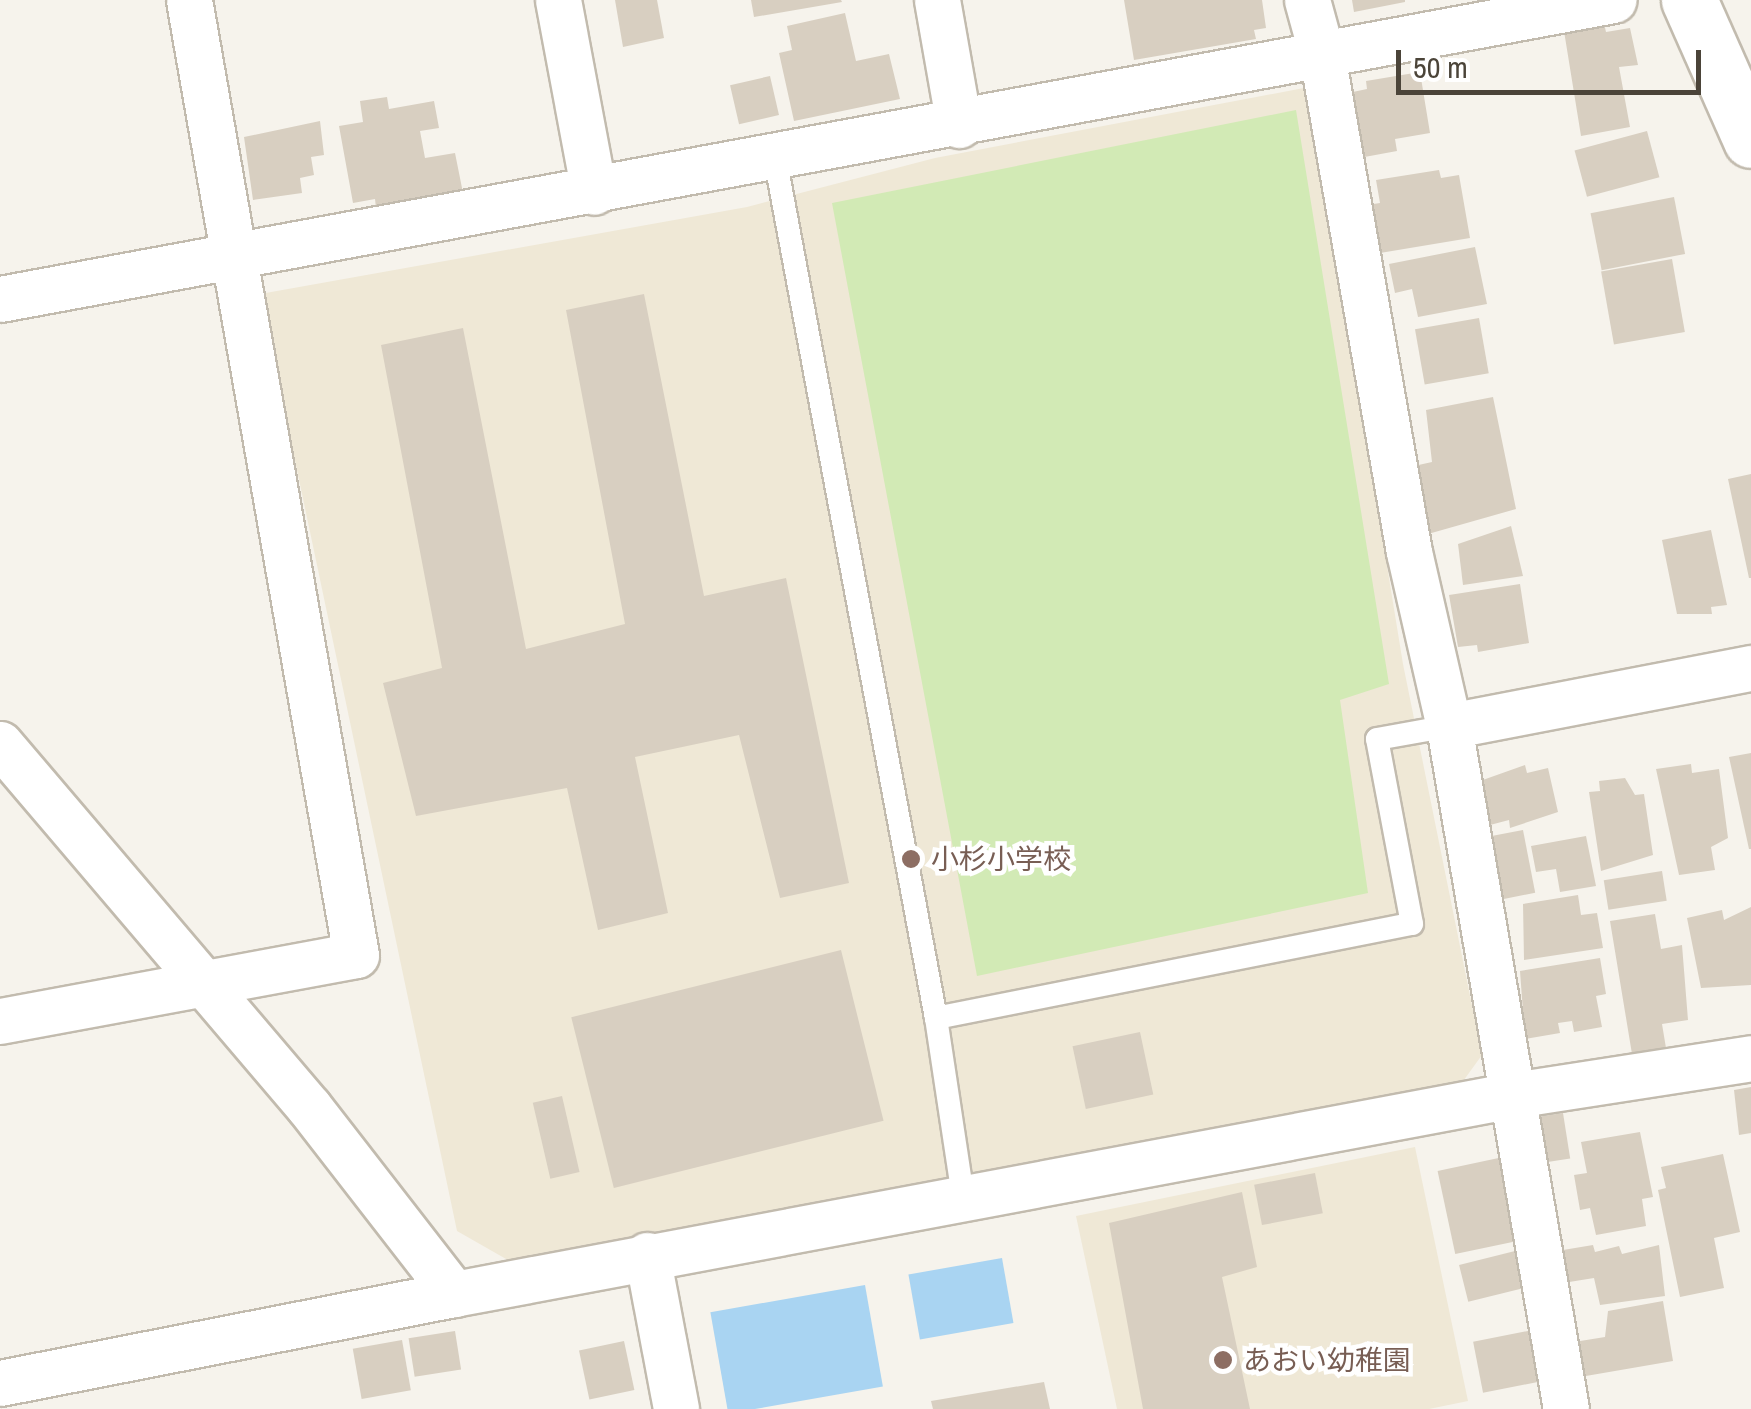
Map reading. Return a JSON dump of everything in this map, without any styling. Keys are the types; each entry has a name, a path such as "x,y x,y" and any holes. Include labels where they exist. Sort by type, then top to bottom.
{"street":[{"path":"0,1021 204,987 356,954 238,256 189,0"},
{"path":"558,0 594,192"},
{"path":"937,0 960,125"},
{"path":"1307,0 1322,55 1409,552 1449,726 1566,1409"},
{"path":"0,299 960,125 1614,0"},
{"path":"1689,0 1751,140"},
{"path":"1449,726 1751,668"},
{"path":"0,744 309,1107 454,1294"},
{"path":"0,1383 646,1255 964,1203 1512,1095 1751,1058"},
{"path":"646,1255 676,1409"}],"lane":[{"path":"775,158 936,1018 964,1203"},
{"path":"936,1018 1412,924 1377,738 1449,726"}],"shaded area":[{"name":"小杉小学校","path":"1309,87 1403,664 1482,1055 1461,1084 513,1263 457,1231 260,294 747,207 935,158"},
{"path":"1415,1147 1468,1401 1429,1409 1117,1409 1076,1216"}],"green space":[{"path":"1296,110 1389,684 1340,700 1368,893 977,976 832,203"}],"water":[{"path":"1002,1258 1013,1323 920,1339 908,1274"},
{"path":"865,1285 883,1386 755,1409 727,1409 710,1312"}],"building":[{"path":"615,0 657,0 664,38 623,47"},
{"path":"751,0 841,0 842,2 754,17"},
{"path":"1124,0 1262,0 1266,28 1254,30 1256,39 1134,60"},
{"path":"1352,0 1405,0 1405,2 1354,12"},
{"path":"845,13 856,61 889,54 900,99 794,121 779,53 792,50 787,26"},
{"path":"1604,23 1606,32 1630,28 1638,65 1619,67 1630,127 1581,136 1564,31"},
{"path":"1420,72 1430,133 1395,139 1397,151 1359,158 1348,93 1367,89 1366,81"},
{"path":"770,76 779,115 739,124 730,85"},
{"path":"387,97 389,109 434,101 439,128 420,131 425,158 455,153 463,193 376,208 375,199 353,203 339,126 363,122 360,101"},
{"path":"320,121 324,155 311,157 314,175 300,178 302,193 253,200 244,137"},
{"path":"1647,131 1659,177 1587,197 1575,150"},
{"path":"1439,170 1441,178 1459,175 1470,238 1374,254 1367,205 1380,203 1376,180"},
{"path":"1674,197 1685,254 1602,270 1591,213"},
{"path":"1475,247 1487,304 1418,317 1412,289 1395,293 1389,264"},
{"path":"1672,259 1685,332 1614,344 1601,272"},
{"path":"644,294 704,596 786,578 849,883 780,898 739,735 635,757 668,913 598,930 567,788 416,816 383,683 442,668 381,345 463,328 526,649 625,624 566,310"},
{"path":"1479,318 1489,373 1425,384 1415,329"},
{"path":"1493,397 1516,509 1428,534 1414,466 1432,462 1426,410"},
{"path":"1751,474 1751,578 1749,578 1728,479"},
{"path":"1511,526 1523,576 1463,585 1458,544"},
{"path":"1711,530 1727,605 1711,607 1712,614 1677,614 1662,540"},
{"path":"1520,584 1529,643 1478,652 1477,645 1458,647 1449,595"},
{"path":"1751,753 1751,849 1749,849 1729,757"},
{"path":"1691,764 1692,773 1719,769 1728,838 1711,847 1715,870 1679,875 1656,769"},
{"path":"1525,765 1527,773 1548,768 1558,812 1510,828 1509,820 1490,825 1480,781"},
{"path":"1625,778 1635,795 1644,794 1653,855 1601,871 1589,792 1600,791 1599,781"},
{"path":"1523,830 1535,893 1504,899 1492,836"},
{"path":"1586,836 1596,886 1560,892 1556,869 1536,872 1531,846"},
{"path":"1662,871 1667,901 1608,910 1604,880"},
{"path":"1578,895 1581,915 1597,913 1603,948 1524,960 1523,904"},
{"path":"1751,907 1751,985 1701,988 1687,918 1722,910 1724,920"},
{"path":"1655,914 1661,949 1682,945 1688,1020 1662,1024 1666,1048 1632,1054 1610,921"},
{"path":"841,950 884,1121 614,1188 571,1017"},
{"path":"1600,958 1606,994 1596,996 1602,1027 1574,1032 1572,1021 1558,1023 1560,1033 1525,1039 1520,971"},
{"path":"1140,1032 1153,1095 1086,1109 1073,1046"},
{"path":"1751,1087 1751,1133 1739,1135 1734,1090"},
{"path":"562,1096 580,1172 550,1179 533,1103"},
{"path":"1563,1113 1570,1158 1540,1163 1532,1118"},
{"path":"1640,1132 1653,1197 1642,1199 1646,1226 1596,1235 1590,1208 1580,1210 1574,1175 1587,1173 1581,1142"},
{"path":"1723,1154 1740,1232 1714,1238 1724,1288 1680,1297 1658,1190 1666,1188 1661,1167"},
{"path":"1508,1156 1526,1239 1455,1254 1438,1171"},
{"path":"1315,1173 1323,1213 1262,1225 1254,1185"},
{"path":"1242,1192 1257,1267 1222,1277 1250,1409 1143,1409 1109,1223"},
{"path":"1593,1245 1595,1252 1619,1246 1622,1254 1659,1245 1665,1296 1600,1305 1594,1278 1563,1283 1557,1251"},
{"path":"1527,1248 1536,1285 1468,1302 1459,1265"},
{"path":"1663,1301 1673,1361 1580,1377 1574,1342 1605,1337 1608,1311"},
{"path":"1533,1330 1543,1381 1483,1393 1473,1342"},
{"path":"455,1331 461,1370 415,1377 409,1338"},
{"path":"402,1340 411,1390 362,1399 353,1349"},
{"path":"624,1341 634,1390 589,1399 579,1351"},
{"path":"1044,1382 1050,1409 933,1409 931,1401"}],"place":[{"name":"小杉小学校","path":"911,859"},
{"name":"あおい幼稚園","path":"1223,1360"}]}
